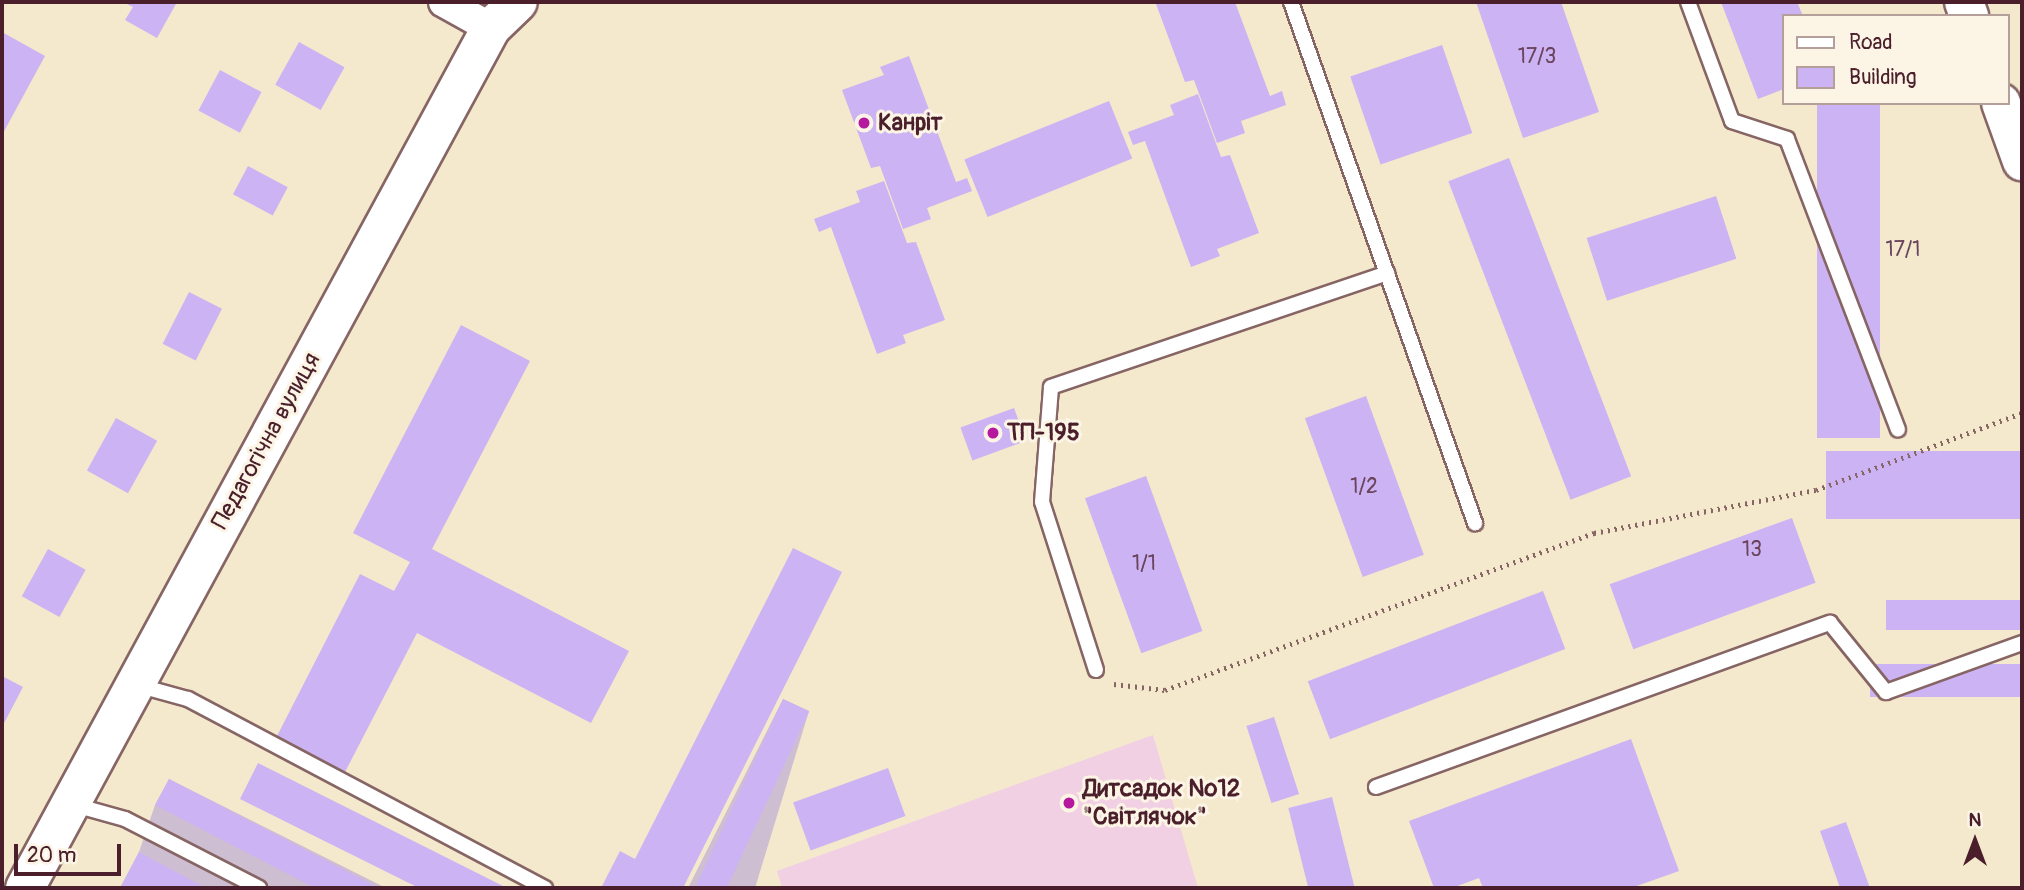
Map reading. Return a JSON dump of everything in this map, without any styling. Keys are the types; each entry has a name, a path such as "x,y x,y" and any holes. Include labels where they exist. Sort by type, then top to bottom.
{"main road":[{"name":"Педагогічна вулиця","path":"25,888 133,684 491,28 518,2"},
{"path":"2002,105 2022,161"}],"street":[{"path":"444,2 491,28"}],"lane":[{"path":"1291,2 1475,523"},
{"path":"1688,2 1732,121 1787,139 1898,430"},
{"path":"1096,670 1041,502 1051,387 1387,273"},
{"path":"1376,787 1830,623 1886,692 2022,643"},
{"path":"133,684 188,698 545,888"},
{"path":"70,804 125,819 259,888"}],"path":[{"path":"1096,670 1115,684 1165,690 1594,533 1815,490 2022,413"}],"shaded area":[{"path":"783,699 809,711 755,888 688,888"},
{"name":"Дитсадок №12 \"Світлячок\"","path":"1153,735 1198,888 782,888 777,871"},
{"path":"169,779 386,888 120,888 139,852 155,805"}],"building":[{"path":"123,2 177,2 157,38 125,20 133,7"},
{"path":"1235,2 1270,96 1282,91 1286,105 1241,121 1245,133 1217,143 1194,80 1185,82 1156,4"},
{"path":"1476,2 1561,2 1599,112 1523,138"},
{"path":"1721,2 1797,2 1802,14 1783,14 1783,89 1758,99"},
{"path":"2,32 45,56 2,135"},
{"path":"299,42 344,67 321,110 275,85"},
{"path":"1442,45 1472,133 1381,165 1350,77"},
{"path":"909,56 956,182 967,178 972,191 927,208 931,219 903,229 880,166 871,168 842,90 884,75 880,67"},
{"path":"220,70 261,92 240,133 198,111"},
{"path":"1198,94 1221,157 1230,155 1259,233 1217,249 1220,256 1191,267 1145,141 1133,145 1128,132 1174,115 1170,105"},
{"path":"1109,101 1132,158 988,217 964,159"},
{"path":"1817,105 1880,105 1880,438 1817,438"},
{"path":"1509,158 1631,476 1571,500 1448,181"},
{"path":"248,166 288,187 273,215 233,194"},
{"path":"884,181 907,243 916,242 945,320 903,335 906,343 877,354 831,227 819,232 814,219 860,202 856,191"},
{"path":"1716,196 1736,259 1607,301 1587,238"},
{"path":"189,292 222,309 196,360 163,344"},
{"path":"461,325 530,361 432,549 629,651 591,723 417,633 345,772 277,736 360,574 394,591 410,562 353,533"},
{"path":"1366,396 1424,555 1363,577 1305,418"},
{"name":"ТП-195","path":"1014,408 1026,441 972,460 960,427"},
{"path":"116,418 157,441 128,493 87,470"},
{"path":"1826,451 2022,451 2022,519 1826,519"},
{"path":"1146,476 1202,631 1141,653 1085,498"},
{"path":"1792,518 1816,583 1633,649 1610,584"},
{"path":"793,548 842,572 683,888 601,888 620,851 635,859"},
{"path":"48,549 86,570 59,617 22,596"},
{"path":"1543,591 1565,649 1330,739 1308,681"},
{"path":"1886,600 2022,600 2022,630 1886,630"},
{"path":"1870,664 2022,664 2022,697 1870,697"},
{"path":"2,676 23,687 2,727"},
{"path":"783,699 809,711 727,888 695,888"},
{"path":"1274,717 1299,794 1271,803 1246,726"},
{"path":"1631,739 1679,871 1631,888 1483,888 1479,878 1452,888 1434,888 1409,821"},
{"path":"258,763 507,888 419,888 240,799"},
{"path":"888,768 905,816 811,850 793,803"},
{"path":"169,779 379,888 315,888 155,805"},
{"path":"1332,797 1355,888 1308,888 1288,808"},
{"path":"1846,822 1870,888 1840,888 1820,831"},
{"path":"139,852 206,888 120,888"}],"place":[{"name":"Канріт","path":"864,123"},
{"name":"ТП-195","path":"993,433"},
{"name":"Дитсадок №12 \"Світлячок\"","path":"1069,803"}]}
